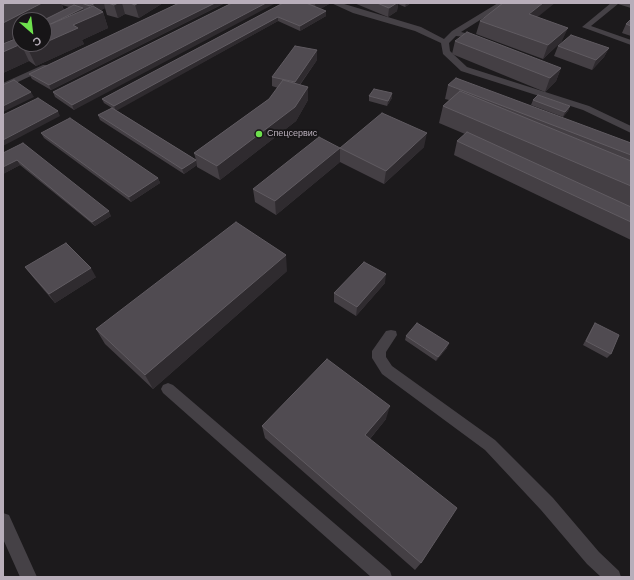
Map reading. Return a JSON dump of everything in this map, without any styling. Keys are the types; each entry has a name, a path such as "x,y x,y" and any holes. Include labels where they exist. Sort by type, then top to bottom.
{"lane":[{"path":"335,3 356,12 418,29 445,42"},
{"path":"445,42 455,33 502,3"},
{"path":"615,3 586,27 631,43"},
{"path":"621,3 631,6"},
{"path":"455,33 468,38"},
{"path":"445,42 446,52 464,69 586,108 631,130"},
{"path":"3,86 50,64"},
{"path":"392,335 379,351 379,358 387,370 490,446 547,504 593,558 613,577"},
{"path":"168,389 384,577"},
{"path":"3,521 29,577"}],"building":[{"path":"7,3 42,3 24,12 12,12 12,18 3,23 3,5"},
{"path":"81,3 95,3 90,6"},
{"path":"179,3 215,3 49,85 29,74"},
{"path":"232,3 266,3 72,105 53,92"},
{"path":"283,3 306,3 326,11 300,26 278,17 114,106 102,99"},
{"path":"377,3 397,3 389,8"},
{"path":"503,3 543,3 529,14 568,28 548,45 480,21"},
{"path":"74,5 83,8 52,23 52,16"},
{"path":"93,6 103,12 73,25 78,28 52,39 52,24"},
{"path":"631,19 631,26 626,24"},
{"path":"467,32 561,68 550,78 455,41"},
{"path":"571,35 609,48 596,60 558,46"},
{"path":"12,40 12,48 3,52 3,44"},
{"path":"295,46 317,50 295,82 272,77"},
{"path":"456,78 631,143 631,155 448,85"},
{"path":"14,80 31,92 3,106 3,85"},
{"path":"283,80 308,87 295,107 217,166 194,153 269,99"},
{"path":"374,89 392,93 388,101 369,96"},
{"path":"460,91 631,161 631,186 443,106"},
{"path":"538,95 570,106 565,112 533,100"},
{"path":"38,98 58,111 3,140 3,115"},
{"path":"112,108 196,160 182,169 98,115"},
{"path":"382,113 427,133 386,171 340,148"},
{"path":"70,118 158,178 129,197 41,133"},
{"path":"467,132 631,207 631,222 457,141"},
{"path":"319,137 340,148 275,201 253,189"},
{"path":"23,143 109,211 92,222 17,160 3,167 3,153"},
{"path":"236,222 286,255 145,375 96,329"},
{"path":"66,243 91,268 49,294 25,267"},
{"path":"364,262 386,274 357,307 334,293"},
{"path":"417,323 449,343 438,357 406,336"},
{"path":"595,323 619,335 611,354 586,341"},
{"path":"327,359 390,406 365,435 457,508 421,563 262,426"}],"place":[{"name":"Спецсервис","path":"259,134"}]}
